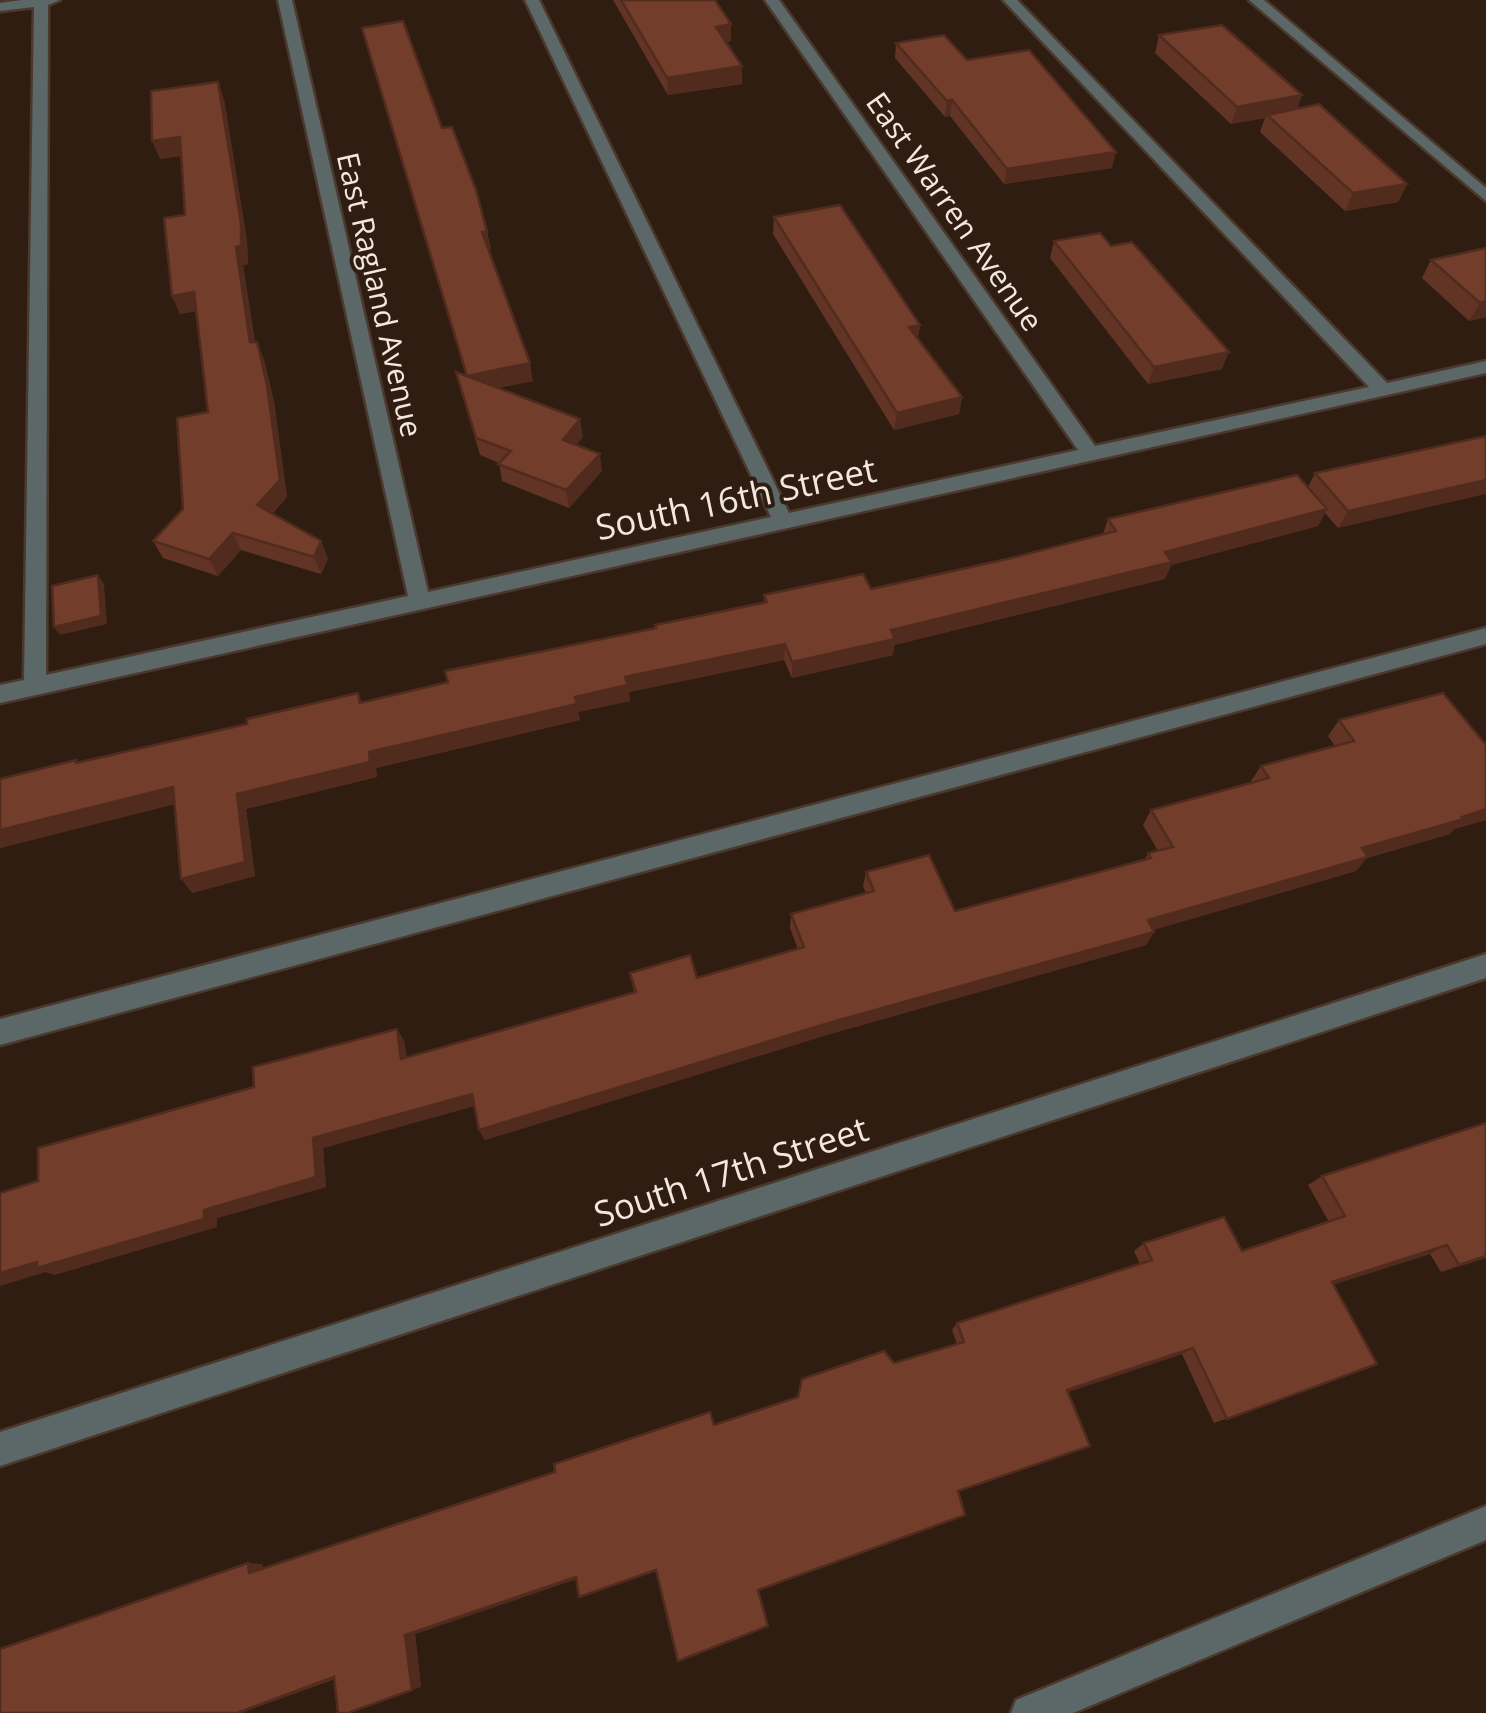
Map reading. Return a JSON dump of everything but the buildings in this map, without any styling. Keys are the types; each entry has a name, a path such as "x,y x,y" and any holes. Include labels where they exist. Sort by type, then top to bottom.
{"street":[{"name":"East Ragland Avenue","path":"285,0 420,602"},
{"path":"532,0 784,522"},
{"name":"East Warren Avenue","path":"772,0 1091,455"},
{"path":"1010,0 1382,390"},
{"path":"1256,0 1486,196"},
{"path":"0,7 48,1 35,686"},
{"name":"South 16th Street","path":"0,694 1486,367"},
{"path":"0,1032 1486,636"},
{"name":"South 17th Street","path":"0,1448 1486,966"},
{"path":"1029,1713 1486,1524"}]}
